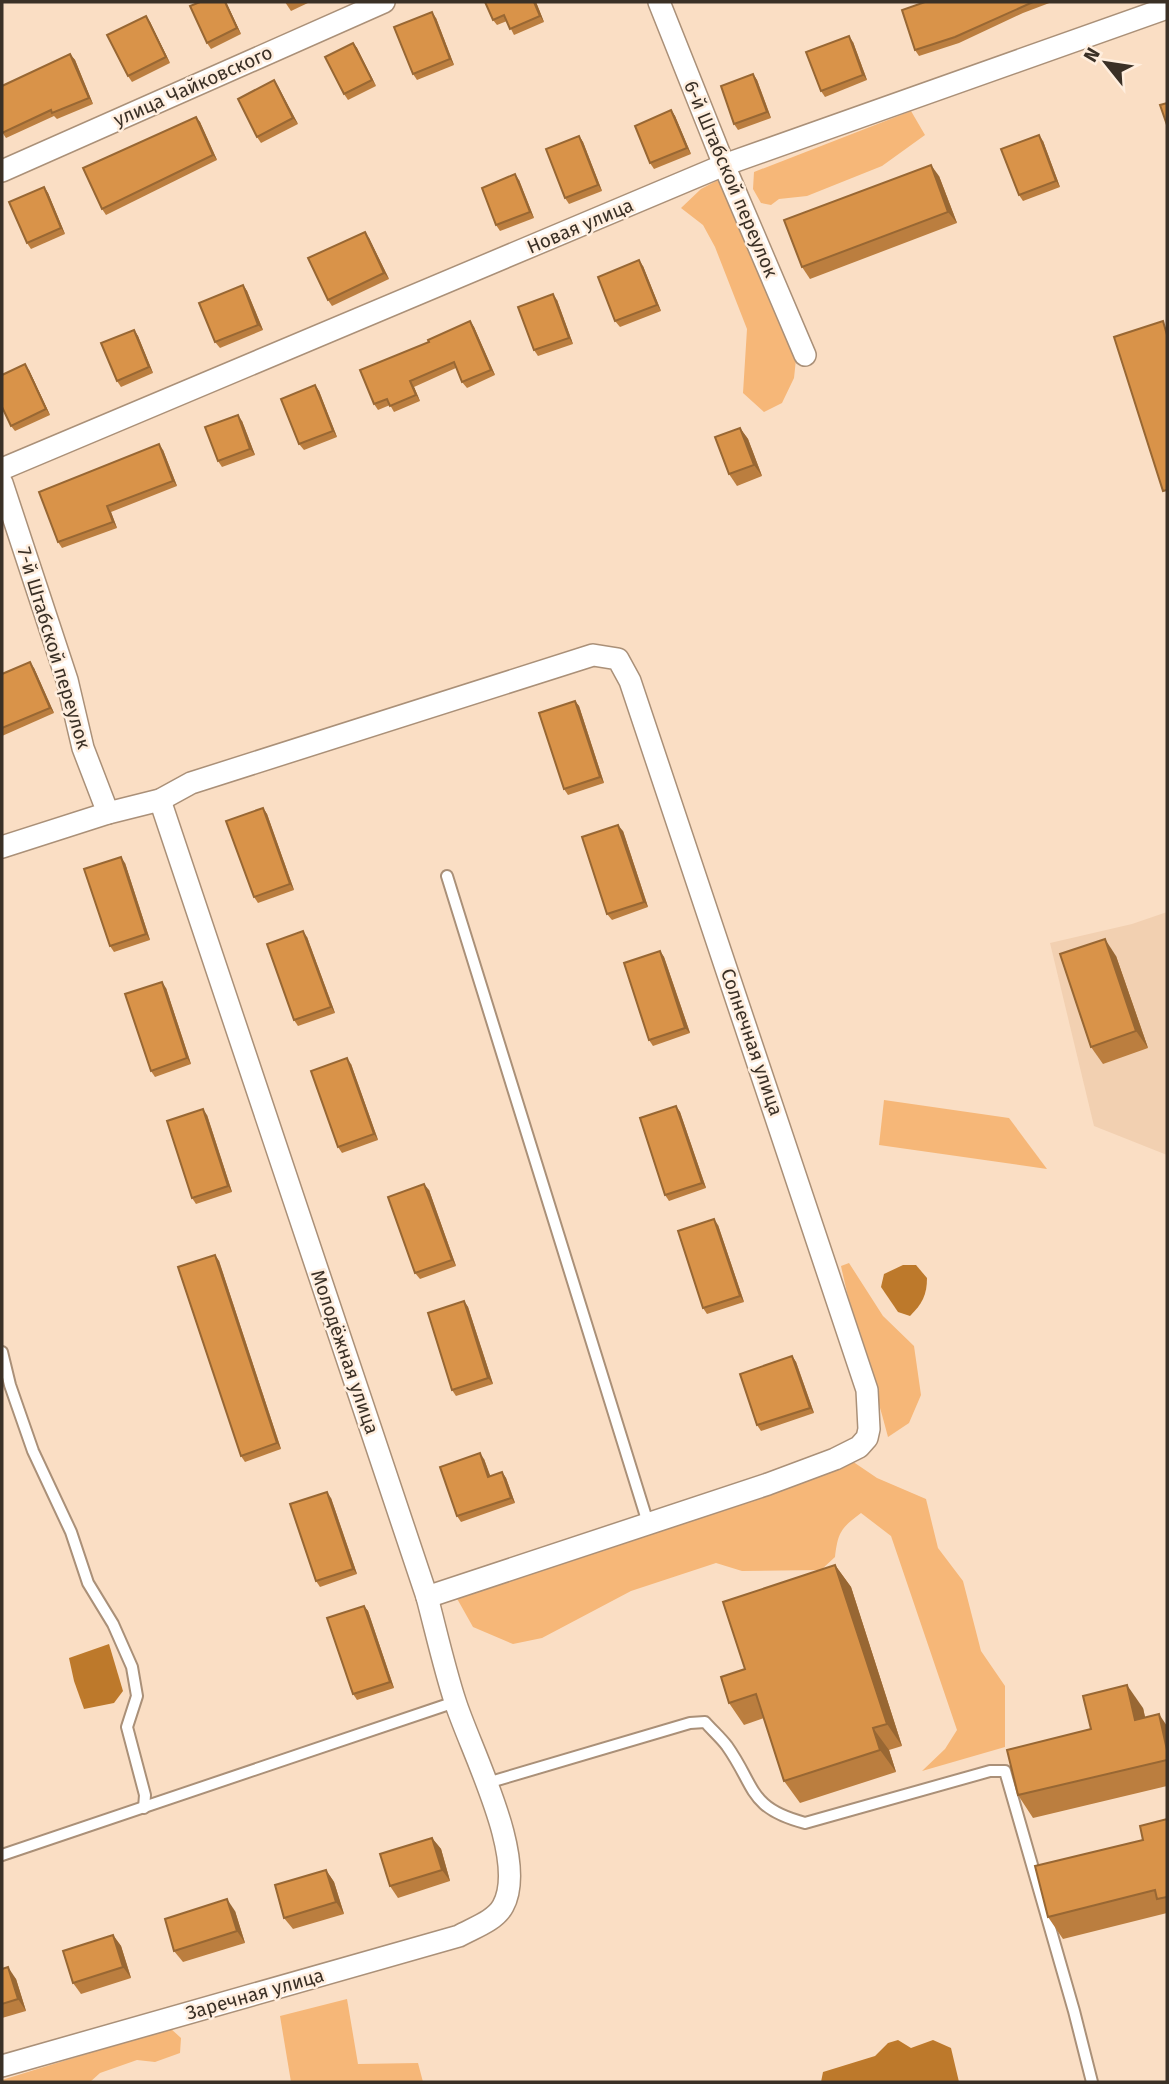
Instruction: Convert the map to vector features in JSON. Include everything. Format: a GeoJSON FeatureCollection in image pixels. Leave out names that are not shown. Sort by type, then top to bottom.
{"type":"FeatureCollection","features":[{"type":"Feature","properties":{"kind":"street","name":"улица Чайковского"},"geometry":{"type":"LineString","coordinates":[[2,171],[384,2]]}},
{"type":"Feature","properties":{"kind":"street","name":"6-й Штабской переулок"},"geometry":{"type":"LineString","coordinates":[[659,2],[724,165],[805,355]]}},
{"type":"Feature","properties":{"kind":"street","name":"Новая улица"},"geometry":{"type":"LineString","coordinates":[[2,469],[724,165],[1167,8]]}},
{"type":"Feature","properties":{"kind":"street","name":"7-й Штабской переулок"},"geometry":{"type":"LineString","coordinates":[[2,483],[67,680],[83,748],[108,813]]}},
{"type":"Feature","properties":{"kind":"street","name":"Солнечная улица"},"geometry":{"type":"LineString","coordinates":[[160,800],[191,783],[593,655],[618,659],[630,681],[867,1390],[869,1429],[867,1438],[859,1447],[835,1459],[648,1523]]}},
{"type":"Feature","properties":{"kind":"street"},"geometry":{"type":"LineString","coordinates":[[2,847],[108,813],[160,800]]}},
{"type":"Feature","properties":{"kind":"street","name":"Молодёжная улица"},"geometry":{"type":"LineString","coordinates":[[160,800],[427,1597],[455,1702],[487,1783],[510,1863],[509,1890],[503,1908]]}},
{"type":"Feature","properties":{"kind":"street"},"geometry":{"type":"LineString","coordinates":[[427,1597],[648,1523]]}},
{"type":"Feature","properties":{"kind":"street","name":"Заречная улица"},"geometry":{"type":"LineString","coordinates":[[2,2066],[459,1936],[493,1917],[503,1908]]}},
{"type":"Feature","properties":{"kind":"lane"},"geometry":{"type":"LineString","coordinates":[[447,876],[648,1523]]}},
{"type":"Feature","properties":{"kind":"lane"},"geometry":{"type":"LineString","coordinates":[[2,1352],[10,1385],[33,1451],[71,1532],[89,1583],[113,1624],[132,1667],[137,1696],[127,1727],[145,1795],[144,1808]]}},
{"type":"Feature","properties":{"kind":"lane"},"geometry":{"type":"LineString","coordinates":[[2,1855],[455,1702]]}},
{"type":"Feature","properties":{"kind":"lane"},"geometry":{"type":"LineString","coordinates":[[487,1783],[690,1723],[705,1722],[727,1746],[755,1796],[784,1818],[805,1823],[990,1771],[1005,1771],[1092,2082]]}},
{"type":"Feature","properties":{"kind":"shaded area"},"geometry":{"type":"Polygon","coordinates":[[[911,111],[925,135],[882,166],[807,196],[779,199],[771,205],[761,203],[753,189],[754,172],[911,111]]]}},
{"type":"Feature","properties":{"kind":"shaded area"},"geometry":{"type":"Polygon","coordinates":[[[722,178],[797,350],[794,378],[782,403],[764,412],[743,393],[747,329],[715,247],[703,225],[681,208],[701,189],[722,178]]]}},
{"type":"Feature","properties":{"kind":"shaded area"},"geometry":{"type":"Polygon","coordinates":[[[1167,912],[1167,1155],[1094,1126],[1050,943],[1132,924],[1167,912]]]}},
{"type":"Feature","properties":{"kind":"shaded area"},"geometry":{"type":"Polygon","coordinates":[[[884,1100],[1009,1118],[1047,1169],[879,1145],[884,1100]]]}},
{"type":"Feature","properties":{"kind":"shaded area"},"geometry":{"type":"Polygon","coordinates":[[[849,1263],[883,1316],[914,1346],[921,1395],[909,1423],[888,1437],[841,1266],[849,1263]]]}},
{"type":"Feature","properties":{"kind":"shaded area"},"geometry":{"type":"Polygon","coordinates":[[[903,1265],[916,1265],[927,1278],[923,1299],[910,1316],[898,1312],[881,1287],[884,1274],[903,1265]]]}},
{"type":"Feature","properties":{"kind":"shaded area"},"geometry":{"type":"Polygon","coordinates":[[[849,1459],[877,1478],[926,1499],[938,1548],[963,1581],[981,1651],[1005,1686],[1005,1747],[922,1771],[945,1749],[957,1730],[891,1536],[861,1513],[842,1531],[835,1557],[821,1570],[742,1571],[716,1563],[631,1591],[542,1638],[513,1644],[473,1627],[455,1595],[849,1459]]]}},
{"type":"Feature","properties":{"kind":"shaded area"},"geometry":{"type":"Polygon","coordinates":[[[109,1644],[123,1691],[114,1703],[84,1709],[69,1658],[109,1644]]]}},
{"type":"Feature","properties":{"kind":"shaded area"},"geometry":{"type":"Polygon","coordinates":[[[347,1999],[358,2064],[418,2063],[423,2082],[291,2082],[280,2016],[347,1999]]]}},
{"type":"Feature","properties":{"kind":"shaded area"},"geometry":{"type":"Polygon","coordinates":[[[170,2028],[181,2038],[180,2053],[155,2062],[137,2060],[100,2073],[90,2082],[2,2082],[2,2080],[170,2028]]]}},
{"type":"Feature","properties":{"kind":"shaded area"},"geometry":{"type":"Polygon","coordinates":[[[898,2040],[911,2048],[933,2040],[951,2048],[959,2082],[821,2082],[823,2072],[875,2056],[888,2043],[898,2040]]]}},
{"type":"Feature","properties":{"kind":"building"},"geometry":{"type":"Polygon","coordinates":[[[200,2],[225,2],[237,28],[207,43],[190,6],[200,2]]]}},
{"type":"Feature","properties":{"kind":"building"},"geometry":{"type":"Polygon","coordinates":[[[485,2],[534,2],[540,16],[510,29],[504,15],[493,20],[485,2]]]}},
{"type":"Feature","properties":{"kind":"building"},"geometry":{"type":"Polygon","coordinates":[[[925,2],[1033,2],[955,37],[915,50],[902,10],[925,2]]]}},
{"type":"Feature","properties":{"kind":"building"},"geometry":{"type":"Polygon","coordinates":[[[432,12],[450,59],[413,74],[394,27],[432,12]]]}},
{"type":"Feature","properties":{"kind":"building"},"geometry":{"type":"Polygon","coordinates":[[[146,16],[166,57],[128,76],[107,35],[146,16]]]}},
{"type":"Feature","properties":{"kind":"building"},"geometry":{"type":"Polygon","coordinates":[[[849,36],[863,75],[821,91],[806,52],[849,36]]]}},
{"type":"Feature","properties":{"kind":"building"},"geometry":{"type":"Polygon","coordinates":[[[353,43],[372,80],[344,94],[325,57],[353,43]]]}},
{"type":"Feature","properties":{"kind":"building"},"geometry":{"type":"Polygon","coordinates":[[[70,54],[89,98],[52,113],[51,110],[2,133],[2,86],[70,54]]]}},
{"type":"Feature","properties":{"kind":"building"},"geometry":{"type":"Polygon","coordinates":[[[753,74],[767,112],[734,124],[721,86],[753,74]]]}},
{"type":"Feature","properties":{"kind":"building"},"geometry":{"type":"Polygon","coordinates":[[[274,80],[293,118],[257,137],[238,99],[274,80]]]}},
{"type":"Feature","properties":{"kind":"building"},"geometry":{"type":"Polygon","coordinates":[[[1167,103],[1167,125],[1160,105],[1167,103]]]}},
{"type":"Feature","properties":{"kind":"building"},"geometry":{"type":"Polygon","coordinates":[[[671,110],[687,148],[650,163],[635,126],[671,110]]]}},
{"type":"Feature","properties":{"kind":"building"},"geometry":{"type":"Polygon","coordinates":[[[196,117],[213,155],[102,209],[83,168],[196,117]]]}},
{"type":"Feature","properties":{"kind":"building"},"geometry":{"type":"Polygon","coordinates":[[[1039,135],[1056,181],[1019,195],[1001,149],[1039,135]]]}},
{"type":"Feature","properties":{"kind":"building"},"geometry":{"type":"Polygon","coordinates":[[[579,136],[598,185],[565,198],[546,149],[579,136]]]}},
{"type":"Feature","properties":{"kind":"building"},"geometry":{"type":"Polygon","coordinates":[[[931,165],[948,212],[802,267],[784,220],[931,165]]]}},
{"type":"Feature","properties":{"kind":"building"},"geometry":{"type":"Polygon","coordinates":[[[515,174],[530,212],[496,225],[482,188],[515,174]]]}},
{"type":"Feature","properties":{"kind":"building"},"geometry":{"type":"Polygon","coordinates":[[[44,187],[61,228],[27,243],[9,202],[44,187]]]}},
{"type":"Feature","properties":{"kind":"building"},"geometry":{"type":"Polygon","coordinates":[[[365,232],[384,273],[328,300],[308,258],[365,232]]]}},
{"type":"Feature","properties":{"kind":"building"},"geometry":{"type":"Polygon","coordinates":[[[639,260],[657,305],[615,321],[598,277],[639,260]]]}},
{"type":"Feature","properties":{"kind":"building"},"geometry":{"type":"Polygon","coordinates":[[[243,285],[258,325],[215,342],[199,303],[243,285]]]}},
{"type":"Feature","properties":{"kind":"building"},"geometry":{"type":"Polygon","coordinates":[[[553,294],[569,338],[534,350],[518,307],[553,294]]]}},
{"type":"Feature","properties":{"kind":"building"},"geometry":{"type":"Polygon","coordinates":[[[470,321],[491,370],[462,382],[454,362],[410,381],[416,395],[390,406],[387,399],[374,404],[360,370],[429,342],[428,340],[470,321]]]}},
{"type":"Feature","properties":{"kind":"building"},"geometry":{"type":"Polygon","coordinates":[[[1163,321],[1167,335],[1167,490],[1163,491],[1114,337],[1163,321]]]}},
{"type":"Feature","properties":{"kind":"building"},"geometry":{"type":"Polygon","coordinates":[[[134,330],[149,367],[117,381],[101,343],[134,330]]]}},
{"type":"Feature","properties":{"kind":"building"},"geometry":{"type":"Polygon","coordinates":[[[25,364],[46,409],[11,426],[2,407],[2,375],[25,364]]]}},
{"type":"Feature","properties":{"kind":"building"},"geometry":{"type":"Polygon","coordinates":[[[315,385],[333,431],[299,444],[281,399],[315,385]]]}},
{"type":"Feature","properties":{"kind":"building"},"geometry":{"type":"Polygon","coordinates":[[[238,415],[250,449],[218,461],[205,427],[238,415]]]}},
{"type":"Feature","properties":{"kind":"building"},"geometry":{"type":"Polygon","coordinates":[[[740,428],[754,465],[729,474],[715,437],[740,428]]]}},
{"type":"Feature","properties":{"kind":"building"},"geometry":{"type":"Polygon","coordinates":[[[159,444],[173,481],[107,506],[113,522],[58,542],[39,492],[159,444]]]}},
{"type":"Feature","properties":{"kind":"building"},"geometry":{"type":"Polygon","coordinates":[[[30,662],[50,708],[2,728],[2,674],[30,662]]]}},
{"type":"Feature","properties":{"kind":"building"},"geometry":{"type":"Polygon","coordinates":[[[575,701],[600,777],[564,789],[539,713],[575,701]]]}},
{"type":"Feature","properties":{"kind":"building"},"geometry":{"type":"Polygon","coordinates":[[[263,808],[290,884],[254,897],[226,821],[263,808]]]}},
{"type":"Feature","properties":{"kind":"building"},"geometry":{"type":"Polygon","coordinates":[[[618,825],[644,902],[607,914],[582,837],[618,825]]]}},
{"type":"Feature","properties":{"kind":"building"},"geometry":{"type":"Polygon","coordinates":[[[121,857],[146,934],[110,946],[84,869],[121,857]]]}},
{"type":"Feature","properties":{"kind":"building"},"geometry":{"type":"Polygon","coordinates":[[[303,931],[331,1007],[294,1020],[267,944],[303,931]]]}},
{"type":"Feature","properties":{"kind":"building"},"geometry":{"type":"Polygon","coordinates":[[[1105,939],[1136,1031],[1091,1047],[1060,954],[1105,939]]]}},
{"type":"Feature","properties":{"kind":"building"},"geometry":{"type":"Polygon","coordinates":[[[660,951],[685,1028],[649,1040],[624,963],[660,951]]]}},
{"type":"Feature","properties":{"kind":"building"},"geometry":{"type":"Polygon","coordinates":[[[162,982],[187,1058],[151,1071],[125,994],[162,982]]]}},
{"type":"Feature","properties":{"kind":"building"},"geometry":{"type":"Polygon","coordinates":[[[347,1058],[374,1134],[338,1147],[311,1071],[347,1058]]]}},
{"type":"Feature","properties":{"kind":"building"},"geometry":{"type":"Polygon","coordinates":[[[676,1106],[702,1183],[665,1195],[640,1118],[676,1106]]]}},
{"type":"Feature","properties":{"kind":"building"},"geometry":{"type":"Polygon","coordinates":[[[203,1109],[228,1186],[192,1198],[167,1121],[203,1109]]]}},
{"type":"Feature","properties":{"kind":"building"},"geometry":{"type":"Polygon","coordinates":[[[424,1184],[452,1260],[415,1273],[388,1197],[424,1184]]]}},
{"type":"Feature","properties":{"kind":"building"},"geometry":{"type":"Polygon","coordinates":[[[714,1219],[740,1296],[703,1308],[678,1231],[714,1219]]]}},
{"type":"Feature","properties":{"kind":"building"},"geometry":{"type":"Polygon","coordinates":[[[215,1255],[277,1443],[241,1456],[178,1267],[215,1255]]]}},
{"type":"Feature","properties":{"kind":"building"},"geometry":{"type":"Polygon","coordinates":[[[464,1301],[488,1378],[452,1390],[428,1313],[464,1301]]]}},
{"type":"Feature","properties":{"kind":"building"},"geometry":{"type":"Polygon","coordinates":[[[792,1356],[810,1408],[757,1425],[740,1374],[792,1356]]]}},
{"type":"Feature","properties":{"kind":"building"},"geometry":{"type":"Polygon","coordinates":[[[480,1453],[488,1477],[502,1472],[511,1498],[457,1516],[440,1467],[480,1453]]]}},
{"type":"Feature","properties":{"kind":"building"},"geometry":{"type":"Polygon","coordinates":[[[327,1492],[353,1569],[316,1581],[290,1504],[327,1492]]]}},
{"type":"Feature","properties":{"kind":"building"},"geometry":{"type":"Polygon","coordinates":[[[835,1565],[887,1724],[873,1728],[880,1750],[784,1781],[756,1694],[729,1703],[721,1677],[745,1669],[723,1602],[835,1565]]]}},
{"type":"Feature","properties":{"kind":"building"},"geometry":{"type":"Polygon","coordinates":[[[364,1606],[390,1682],[353,1694],[327,1618],[364,1606]]]}},
{"type":"Feature","properties":{"kind":"building"},"geometry":{"type":"Polygon","coordinates":[[[1127,1685],[1135,1720],[1159,1714],[1167,1760],[1018,1795],[1007,1750],[1091,1729],[1083,1696],[1127,1685]]]}},
{"type":"Feature","properties":{"kind":"building"},"geometry":{"type":"Polygon","coordinates":[[[1167,1819],[1167,1897],[1157,1899],[1155,1890],[1048,1917],[1035,1866],[1143,1840],[1140,1826],[1167,1819]]]}},
{"type":"Feature","properties":{"kind":"building"},"geometry":{"type":"Polygon","coordinates":[[[432,1838],[442,1870],[390,1886],[380,1854],[432,1838]]]}},
{"type":"Feature","properties":{"kind":"building"},"geometry":{"type":"Polygon","coordinates":[[[326,1870],[336,1902],[284,1918],[275,1885],[326,1870]]]}},
{"type":"Feature","properties":{"kind":"building"},"geometry":{"type":"Polygon","coordinates":[[[227,1899],[237,1931],[174,1951],[165,1919],[227,1899]]]}},
{"type":"Feature","properties":{"kind":"building"},"geometry":{"type":"Polygon","coordinates":[[[113,1935],[123,1967],[73,1983],[63,1951],[113,1935]]]}},
{"type":"Feature","properties":{"kind":"building"},"geometry":{"type":"Polygon","coordinates":[[[8,1967],[18,1999],[2,2004],[2,1969],[8,1967]]]}}]}
